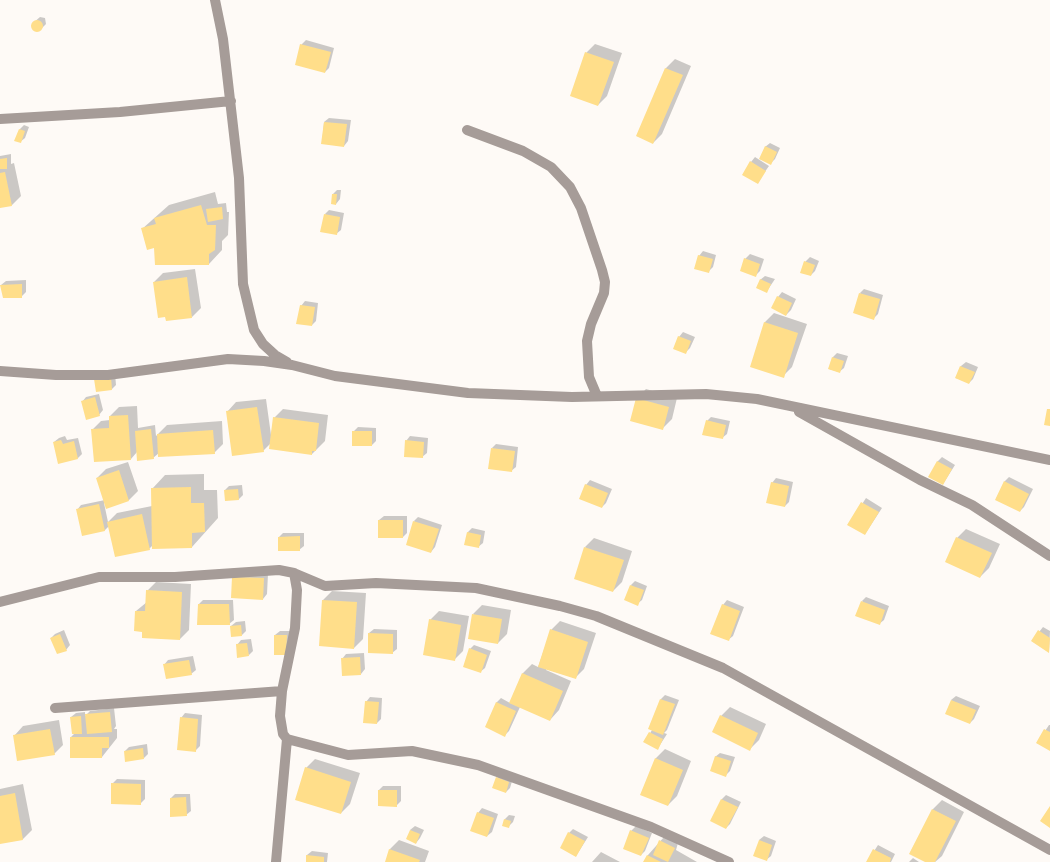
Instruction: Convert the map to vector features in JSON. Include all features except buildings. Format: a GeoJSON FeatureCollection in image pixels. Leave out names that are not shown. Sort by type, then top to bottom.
{"type":"FeatureCollection","features":[{"type":"Feature","properties":{"kind":"street"},"geometry":{"type":"LineString","coordinates":[[215,0],[223,39],[231,101],[239,178],[243,284],[249,313],[254,330],[263,344],[275,355],[292,365]]}},
{"type":"Feature","properties":{"kind":"street"},"geometry":{"type":"LineString","coordinates":[[0,119],[120,112],[231,101]]}},
{"type":"Feature","properties":{"kind":"street"},"geometry":{"type":"LineString","coordinates":[[467,130],[523,151],[551,167],[570,187],[581,208],[605,282],[604,293],[591,324],[587,341],[589,377],[598,396]]}},
{"type":"Feature","properties":{"kind":"street"},"geometry":{"type":"LineString","coordinates":[[0,371],[108,375],[228,359],[264,361],[292,365],[335,376],[468,393],[514,396],[706,394],[757,400],[790,408],[1050,460]]}},
{"type":"Feature","properties":{"kind":"street"},"geometry":{"type":"LineString","coordinates":[[790,408],[920,480],[972,505],[1050,556]]}},
{"type":"Feature","properties":{"kind":"street"},"geometry":{"type":"LineString","coordinates":[[0,602],[99,577],[175,577],[279,570],[294,573],[325,586],[376,584],[476,588],[560,606],[596,616],[723,668],[1050,850]]}},
{"type":"Feature","properties":{"kind":"street"},"geometry":{"type":"LineString","coordinates":[[294,573],[297,590],[295,628],[282,691],[280,716],[283,734],[287,739],[348,755],[412,751],[478,765],[651,827],[729,862]]}},
{"type":"Feature","properties":{"kind":"street"},"geometry":{"type":"LineString","coordinates":[[55,708],[282,691]]}},
{"type":"Feature","properties":{"kind":"street"},"geometry":{"type":"LineString","coordinates":[[276,862],[287,739]]}}]}
